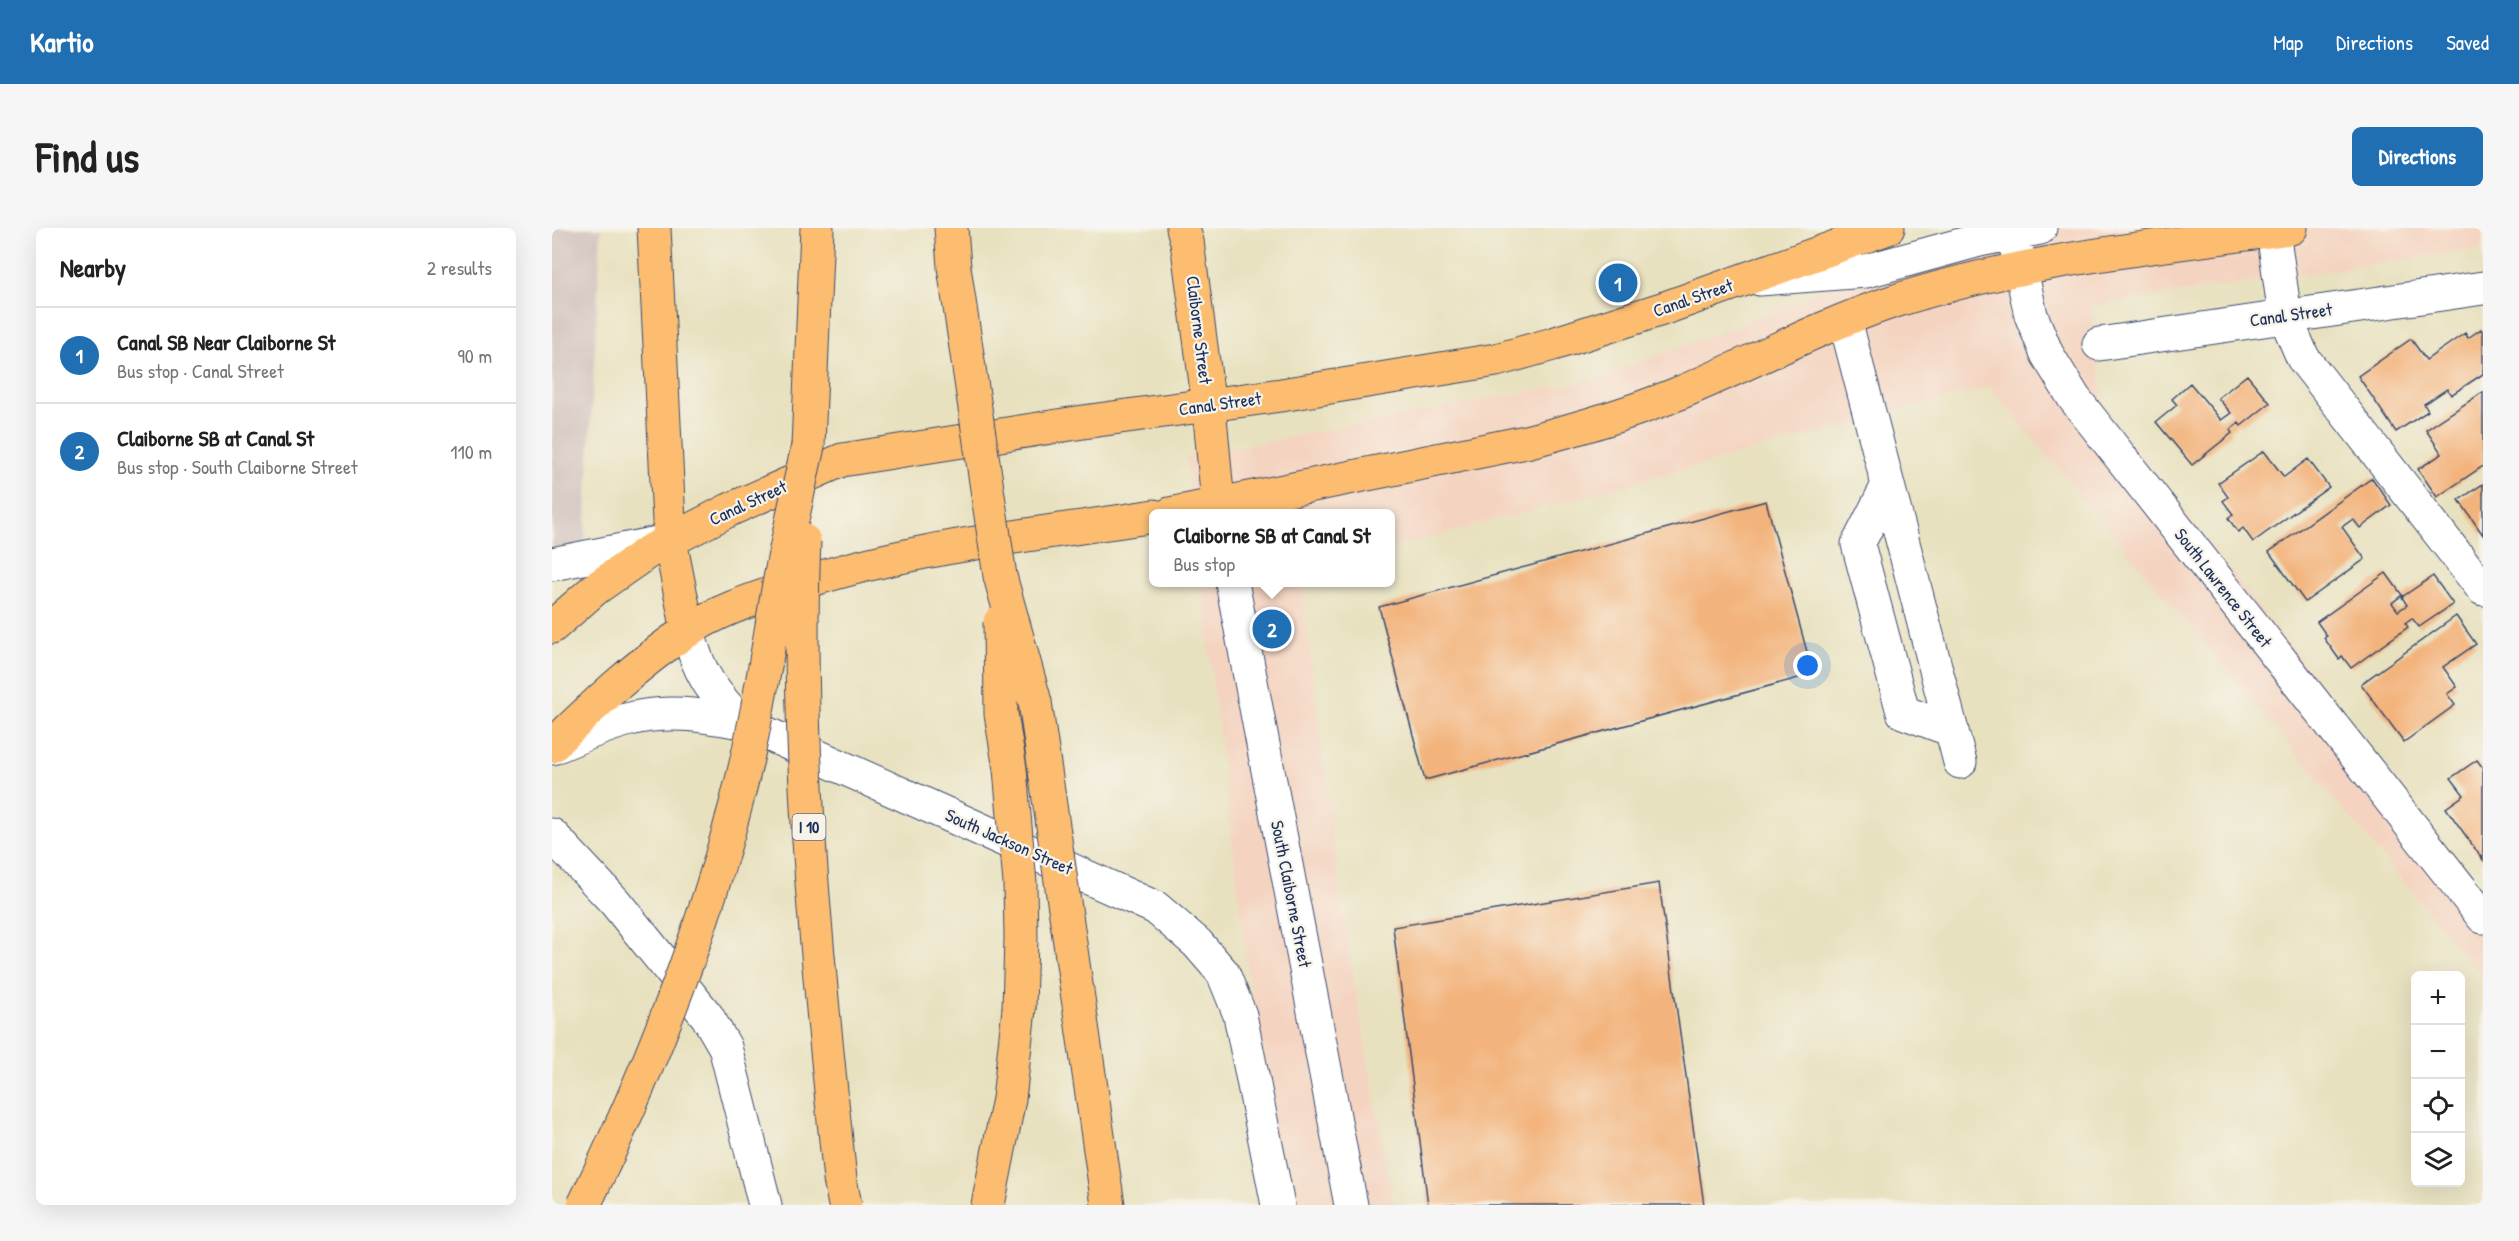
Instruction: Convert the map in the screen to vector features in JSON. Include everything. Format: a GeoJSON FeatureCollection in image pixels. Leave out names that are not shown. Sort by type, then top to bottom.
{"type":"FeatureCollection","features":[{"type":"Feature","properties":{"kind":"main road","name":"South Jackson Street"},"geometry":{"type":"LineString","coordinates":[[654,228],[665,487],[670,541],[688,631]]}},
{"type":"Feature","properties":{"kind":"main road","name":"I 10"},"geometry":{"type":"LineString","coordinates":[[817,228],[803,565],[804,736],[814,933],[840,1179],[845,1205]]}},
{"type":"Feature","properties":{"kind":"main road"},"geometry":{"type":"LineString","coordinates":[[951,228],[954,267],[1000,576],[1035,702],[1108,1205]]}},
{"type":"Feature","properties":{"kind":"main road","name":"Canal Street"},"geometry":{"type":"LineString","coordinates":[[670,541],[729,510],[842,460],[1209,406],[1496,360],[1616,325],[1888,228]]}},
{"type":"Feature","properties":{"kind":"main road"},"geometry":{"type":"LineString","coordinates":[[1219,509],[1526,442],[1571,430],[1675,394],[1845,320],[1939,287],[2020,269],[2282,229]]}},
{"type":"Feature","properties":{"kind":"main road","name":"Claiborne Street"},"geometry":{"type":"LineString","coordinates":[[1185,233],[1209,406],[1219,509]]}},
{"type":"Feature","properties":{"kind":"main road"},"geometry":{"type":"LineString","coordinates":[[584,1205],[660,1038],[714,881],[752,737],[808,446]]}},
{"type":"Feature","properties":{"kind":"main road"},"geometry":{"type":"LineString","coordinates":[[552,747],[601,699],[688,631],[726,611],[771,593],[857,566],[962,544],[1149,517]]}},
{"type":"Feature","properties":{"kind":"main road"},"geometry":{"type":"LineString","coordinates":[[552,627],[628,565],[670,541]]}},
{"type":"Feature","properties":{"kind":"main road"},"geometry":{"type":"LineString","coordinates":[[988,1205],[1009,1099],[1019,1009],[1021,938],[1020,883],[1010,769],[1001,714],[1000,576]]}},
{"type":"Feature","properties":{"kind":"street"},"geometry":{"type":"LineString","coordinates":[[2282,229],[2285,316],[2303,358],[2483,589]]}},
{"type":"Feature","properties":{"kind":"street"},"geometry":{"type":"LineString","coordinates":[[1747,280],[1866,271],[2026,230]]}},
{"type":"Feature","properties":{"kind":"street","name":"South Lawrence Street"},"geometry":{"type":"LineString","coordinates":[[2026,230],[2020,269],[2031,315],[2047,354],[2074,398],[2483,917]]}},
{"type":"Feature","properties":{"kind":"street","name":"Canal Street"},"geometry":{"type":"LineString","coordinates":[[2099,344],[2483,288]]}},
{"type":"Feature","properties":{"kind":"street"},"geometry":{"type":"LineString","coordinates":[[1845,320],[1960,762]]}},
{"type":"Feature","properties":{"kind":"street"},"geometry":{"type":"LineString","coordinates":[[1888,485],[1858,544],[1903,712],[1952,730]]}},
{"type":"Feature","properties":{"kind":"street","name":"Canal Street"},"geometry":{"type":"LineString","coordinates":[[552,564],[670,541]]}},
{"type":"Feature","properties":{"kind":"street","name":"South Claiborne Street"},"geometry":{"type":"LineString","coordinates":[[1233,587],[1351,1205]]}},
{"type":"Feature","properties":{"kind":"street","name":"South Jackson Street"},"geometry":{"type":"LineString","coordinates":[[688,631],[702,674],[711,689],[741,722],[1156,908],[1197,943],[1223,973],[1240,1015],[1278,1205]]}},
{"type":"Feature","properties":{"kind":"street"},"geometry":{"type":"LineString","coordinates":[[552,747],[626,720],[649,716],[693,714],[741,722]]}},
{"type":"Feature","properties":{"kind":"street"},"geometry":{"type":"LineString","coordinates":[[552,835],[615,902],[707,1016],[725,1047],[765,1205]]}},
{"type":"Feature","properties":{"kind":"shaded area"},"geometry":{"type":"Polygon","coordinates":[[[552,228],[601,228],[584,557],[552,565],[552,228]]]}},
{"type":"Feature","properties":{"kind":"shaded area"},"geometry":{"type":"Polygon","coordinates":[[[1964,228],[2483,228],[2483,248],[2090,306],[2104,410],[2483,893],[2483,977],[1990,387],[1395,547],[1395,509],[1192,509],[1186,457],[1590,380],[1736,327],[1964,228]]]}},
{"type":"Feature","properties":{"kind":"shaded area"},"geometry":{"type":"Polygon","coordinates":[[[1201,587],[1302,587],[1341,903],[1393,1205],[1276,1205],[1201,587]]]}},
{"type":"Feature","properties":{"kind":"building"},"geometry":{"type":"Polygon","coordinates":[[[2481,329],[2483,333],[2483,374],[2451,395],[2447,389],[2424,404],[2428,411],[2396,432],[2358,376],[2411,339],[2426,360],[2465,333],[2468,338],[2481,329]]]}},
{"type":"Feature","properties":{"kind":"building"},"geometry":{"type":"Polygon","coordinates":[[[2247,375],[2270,403],[2241,426],[2239,423],[2230,430],[2232,433],[2192,465],[2156,422],[2177,405],[2172,399],[2190,383],[2221,420],[2231,413],[2218,398],[2247,375]]]}},
{"type":"Feature","properties":{"kind":"building"},"geometry":{"type":"Polygon","coordinates":[[[2483,392],[2483,466],[2437,497],[2418,469],[2442,454],[2426,430],[2483,392]]]}},
{"type":"Feature","properties":{"kind":"building"},"geometry":{"type":"Polygon","coordinates":[[[2264,451],[2284,477],[2308,459],[2329,487],[2253,542],[2243,528],[2238,532],[2228,518],[2233,514],[2223,501],[2228,497],[2218,483],[2264,451]]]}},
{"type":"Feature","properties":{"kind":"building"},"geometry":{"type":"Polygon","coordinates":[[[2372,478],[2391,505],[2360,528],[2353,519],[2342,527],[2365,559],[2305,602],[2269,552],[2372,478]]]}},
{"type":"Feature","properties":{"kind":"building"},"geometry":{"type":"Polygon","coordinates":[[[2483,484],[2483,535],[2459,500],[2483,484]]]}},
{"type":"Feature","properties":{"kind":"building"},"geometry":{"type":"Polygon","coordinates":[[[1766,501],[1813,674],[1425,780],[1379,607],[1766,501]]]}},
{"type":"Feature","properties":{"kind":"building"},"geometry":{"type":"Polygon","coordinates":[[[2386,573],[2402,595],[2392,603],[2398,611],[2407,605],[2402,597],[2433,576],[2453,604],[2419,627],[2412,618],[2405,623],[2408,627],[2351,668],[2342,656],[2339,659],[2324,638],[2327,636],[2317,622],[2386,573]]]}},
{"type":"Feature","properties":{"kind":"building"},"geometry":{"type":"Polygon","coordinates":[[[2456,616],[2476,644],[2443,667],[2457,687],[2447,694],[2455,705],[2404,742],[2361,684],[2456,616]]]}},
{"type":"Feature","properties":{"kind":"building"},"geometry":{"type":"Polygon","coordinates":[[[2477,760],[2483,768],[2483,860],[2446,808],[2464,795],[2451,778],[2477,760]]]}},
{"type":"Feature","properties":{"kind":"building"},"geometry":{"type":"Polygon","coordinates":[[[1659,883],[1704,1205],[1428,1205],[1393,927],[1659,883]]]}},
{"type":"Feature","properties":{"kind":"place","name":"Canal SB Near Claiborne St"},"geometry":{"type":"Point","coordinates":[1618,283]}},
{"type":"Feature","properties":{"kind":"place","name":"Claiborne SB at Canal St"},"geometry":{"type":"Point","coordinates":[1272,629]}}]}
